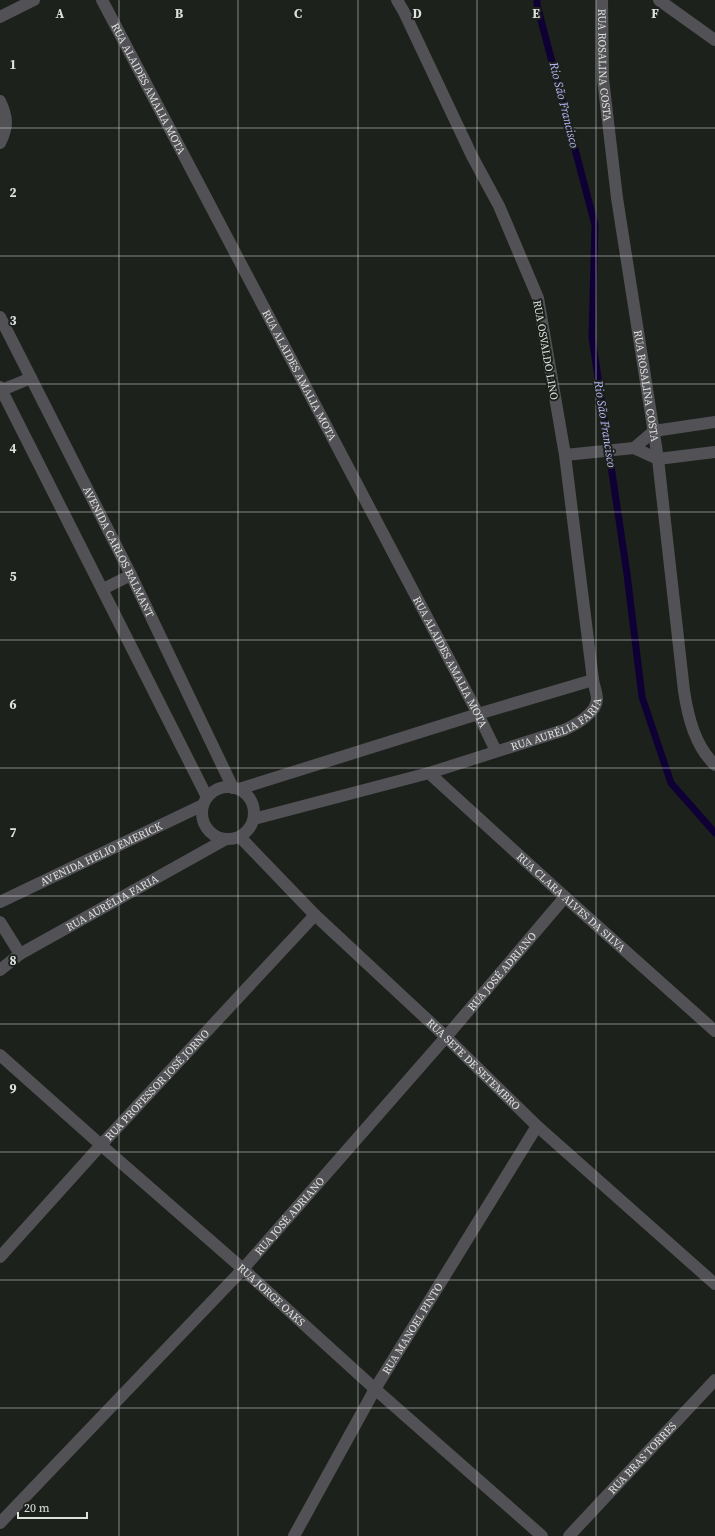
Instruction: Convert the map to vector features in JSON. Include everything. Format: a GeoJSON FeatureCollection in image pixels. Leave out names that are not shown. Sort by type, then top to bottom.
{"type":"FeatureCollection","features":[{"type":"Feature","properties":{"kind":"street"},"geometry":{"type":"LineString","coordinates":[[0,17],[34,0]]}},
{"type":"Feature","properties":{"kind":"street","name":"RUA ALAIDES AMALIA MOTA"},"geometry":{"type":"LineString","coordinates":[[102,0],[478,714],[496,751]]}},
{"type":"Feature","properties":{"kind":"street","name":"RUA OSVALDO LINO"},"geometry":{"type":"LineString","coordinates":[[397,0],[472,156],[499,206],[538,298],[565,455],[593,680]]}},
{"type":"Feature","properties":{"kind":"street","name":"RUA ROSALINA COSTA"},"geometry":{"type":"LineString","coordinates":[[602,0],[603,79],[617,198],[658,459],[688,715],[702,748],[715,765]]}},
{"type":"Feature","properties":{"kind":"street"},"geometry":{"type":"LineString","coordinates":[[659,0],[715,40]]}},
{"type":"Feature","properties":{"kind":"street"},"geometry":{"type":"LineString","coordinates":[[0,101],[7,120],[6,129],[0,143]]}},
{"type":"Feature","properties":{"kind":"street","name":"AVENIDA CARLOS BALMANT"},"geometry":{"type":"LineString","coordinates":[[0,317],[131,575],[236,788]]}},
{"type":"Feature","properties":{"kind":"street"},"geometry":{"type":"LineString","coordinates":[[31,378],[1,388],[103,589],[205,801]]}},
{"type":"Feature","properties":{"kind":"street"},"geometry":{"type":"LineString","coordinates":[[629,449],[654,431],[715,422]]}},
{"type":"Feature","properties":{"kind":"street"},"geometry":{"type":"LineString","coordinates":[[565,455],[629,449],[658,459],[715,452]]}},
{"type":"Feature","properties":{"kind":"street"},"geometry":{"type":"LineString","coordinates":[[103,589],[131,575]]}},
{"type":"Feature","properties":{"kind":"street","name":"RUA AURÉLIA FARIA"},"geometry":{"type":"LineString","coordinates":[[236,788],[593,680],[597,699],[594,708],[578,723],[564,730],[428,773],[254,819]]}},
{"type":"Feature","properties":{"kind":"street","name":"RUA CLARA ALVES DA SILVA"},"geometry":{"type":"LineString","coordinates":[[428,773],[715,1031]]}},
{"type":"Feature","properties":{"kind":"street"},"geometry":{"type":"LineString","coordinates":[[228,787],[236,788],[247,794],[252,801],[254,819],[249,829],[240,836],[226,839],[217,837],[209,831],[204,823],[202,814],[205,801],[217,789],[228,787]]}},
{"type":"Feature","properties":{"kind":"street","name":"AVENIDA HELIO EMERICK"},"geometry":{"type":"LineString","coordinates":[[0,902],[205,801]]}},
{"type":"Feature","properties":{"kind":"street","name":"RUA SETE DE SETEMBRO"},"geometry":{"type":"LineString","coordinates":[[240,836],[315,915],[446,1037],[537,1126],[715,1284]]}},
{"type":"Feature","properties":{"kind":"street","name":"RUA AURÉLIA FARIA"},"geometry":{"type":"LineString","coordinates":[[0,970],[20,954],[226,839]]}},
{"type":"Feature","properties":{"kind":"street","name":"RUA JOSÉ ADRIANO"},"geometry":{"type":"LineString","coordinates":[[0,1523],[243,1269],[446,1037],[565,897]]}},
{"type":"Feature","properties":{"kind":"street","name":"RUA PROFESSOR JOSÉ JORNO"},"geometry":{"type":"LineString","coordinates":[[0,1257],[101,1145],[315,915]]}},
{"type":"Feature","properties":{"kind":"street"},"geometry":{"type":"LineString","coordinates":[[0,922],[20,954]]}},
{"type":"Feature","properties":{"kind":"street","name":"RUA JORGE OAKS"},"geometry":{"type":"LineString","coordinates":[[0,1055],[243,1269],[375,1389],[542,1536]]}},
{"type":"Feature","properties":{"kind":"street","name":"RUA MANOEL PINTO"},"geometry":{"type":"LineString","coordinates":[[294,1536],[375,1389],[537,1126]]}},
{"type":"Feature","properties":{"kind":"street","name":"RUA BRAS TORRES"},"geometry":{"type":"LineString","coordinates":[[569,1536],[715,1380]]}},
{"type":"Feature","properties":{"kind":"waterway","name":"Rio São Francisco"},"geometry":{"type":"LineString","coordinates":[[537,0],[537,5],[595,225],[592,337],[627,574],[642,697],[671,783],[715,833]]}}]}
